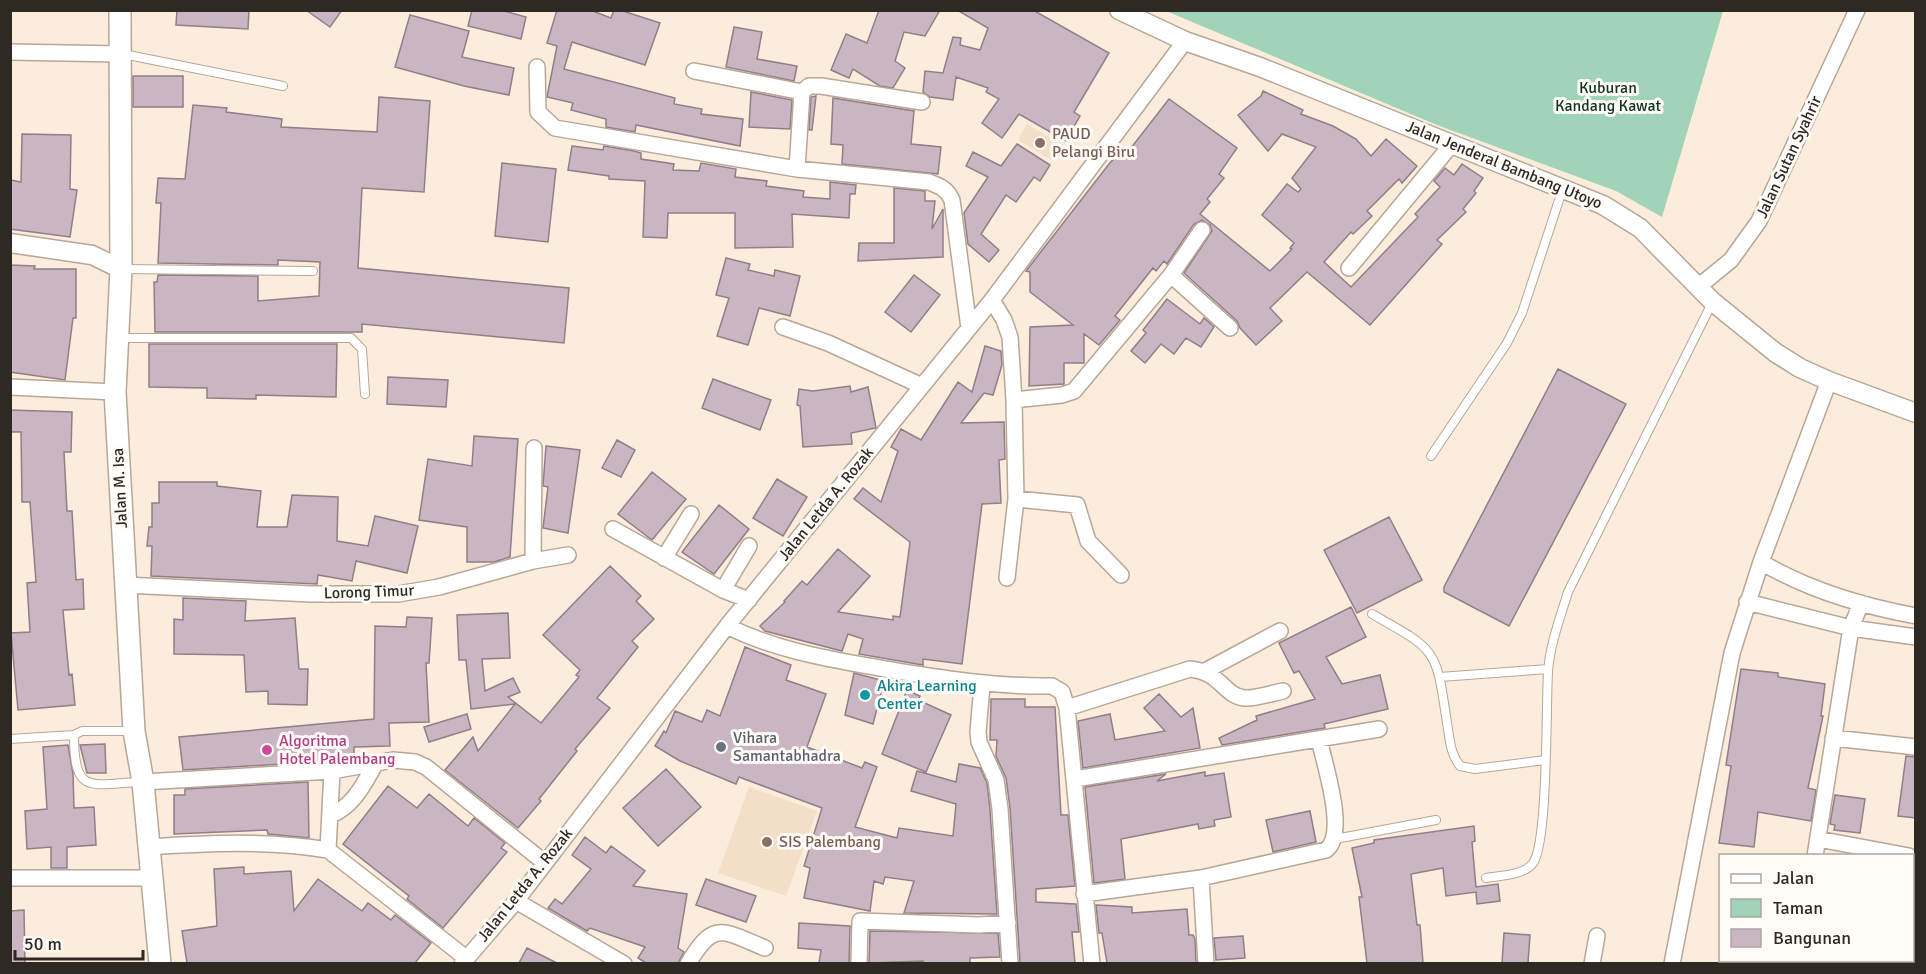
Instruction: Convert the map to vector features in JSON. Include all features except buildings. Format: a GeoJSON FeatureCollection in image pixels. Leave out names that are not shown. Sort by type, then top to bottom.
{"type":"FeatureCollection","features":[{"type":"Feature","properties":{"kind":"main road","name":"Jalan M. Isa"},"geometry":{"type":"LineString","coordinates":[[120,10],[121,269],[115,392],[134,731],[143,782],[160,963]]}},
{"type":"Feature","properties":{"kind":"street","name":"Jalan Jenderal Bambang Utoyo"},"geometry":{"type":"LineString","coordinates":[[1119,10],[1185,41],[1260,67],[1564,187],[1603,205],[1640,228],[1713,302],[1776,353],[1800,368],[1829,381],[1916,413]]}},
{"type":"Feature","properties":{"kind":"street","name":"Jalan Sutan Syahrir"},"geometry":{"type":"LineString","coordinates":[[1698,287],[1731,260],[1759,221],[1857,10]]}},
{"type":"Feature","properties":{"kind":"street","name":"Jalan Letda A. Rozak"},"geometry":{"type":"LineString","coordinates":[[464,961],[516,901],[727,626],[992,300],[1185,41]]}},
{"type":"Feature","properties":{"kind":"street"},"geometry":{"type":"LineString","coordinates":[[10,52],[120,54]]}},
{"type":"Feature","properties":{"kind":"street"},"geometry":{"type":"LineString","coordinates":[[537,67],[538,112],[555,128],[797,169],[929,182],[948,192],[954,214],[969,328]]}},
{"type":"Feature","properties":{"kind":"street"},"geometry":{"type":"LineString","coordinates":[[694,71],[802,92]]}},
{"type":"Feature","properties":{"kind":"street"},"geometry":{"type":"LineString","coordinates":[[797,169],[802,92],[809,86],[922,102]]}},
{"type":"Feature","properties":{"kind":"street"},"geometry":{"type":"LineString","coordinates":[[1349,268],[1452,144]]}},
{"type":"Feature","properties":{"kind":"street"},"geometry":{"type":"LineString","coordinates":[[1014,400],[1062,395],[1074,391],[1171,275],[1202,230]]}},
{"type":"Feature","properties":{"kind":"street"},"geometry":{"type":"LineString","coordinates":[[92,255],[121,240]]}},
{"type":"Feature","properties":{"kind":"street"},"geometry":{"type":"LineString","coordinates":[[10,243],[92,255],[121,269]]}},
{"type":"Feature","properties":{"kind":"street"},"geometry":{"type":"LineString","coordinates":[[1171,275],[1230,328]]}},
{"type":"Feature","properties":{"kind":"street"},"geometry":{"type":"LineString","coordinates":[[992,300],[1004,320],[1010,337],[1014,400],[1016,499],[1007,578]]}},
{"type":"Feature","properties":{"kind":"street"},"geometry":{"type":"LineString","coordinates":[[783,327],[828,343],[922,386]]}},
{"type":"Feature","properties":{"kind":"street"},"geometry":{"type":"LineString","coordinates":[[1672,963],[1732,653],[1761,562],[1829,381]]}},
{"type":"Feature","properties":{"kind":"street"},"geometry":{"type":"LineString","coordinates":[[10,387],[115,392]]}},
{"type":"Feature","properties":{"kind":"street"},"geometry":{"type":"LineString","coordinates":[[533,561],[534,448]]}},
{"type":"Feature","properties":{"kind":"street"},"geometry":{"type":"LineString","coordinates":[[1016,499],[1077,505],[1088,541],[1121,575]]}},
{"type":"Feature","properties":{"kind":"street"},"geometry":{"type":"LineString","coordinates":[[664,558],[691,514]]}},
{"type":"Feature","properties":{"kind":"street"},"geometry":{"type":"LineString","coordinates":[[613,529],[723,590],[749,600]]}},
{"type":"Feature","properties":{"kind":"street"},"geometry":{"type":"LineString","coordinates":[[723,590],[749,546]]}},
{"type":"Feature","properties":{"kind":"street","name":"Lorong Timur"},"geometry":{"type":"LineString","coordinates":[[125,585],[311,594],[398,594],[439,587],[533,561],[568,555]]}},
{"type":"Feature","properties":{"kind":"street"},"geometry":{"type":"LineString","coordinates":[[1761,562],[1788,578],[1861,603],[1916,616]]}},
{"type":"Feature","properties":{"kind":"street"},"geometry":{"type":"LineString","coordinates":[[1747,602],[1851,628],[1916,637]]}},
{"type":"Feature","properties":{"kind":"street"},"geometry":{"type":"LineString","coordinates":[[1815,854],[1851,628],[1861,603]]}},
{"type":"Feature","properties":{"kind":"street"},"geometry":{"type":"LineString","coordinates":[[727,626],[751,638],[790,651],[982,685],[1052,686],[1062,692],[1067,708],[1075,779],[1092,963]]}},
{"type":"Feature","properties":{"kind":"street"},"geometry":{"type":"LineString","coordinates":[[1067,708],[1190,669],[1206,670],[1280,631]]}},
{"type":"Feature","properties":{"kind":"street"},"geometry":{"type":"LineString","coordinates":[[1206,670],[1231,692],[1244,698],[1283,691]]}},
{"type":"Feature","properties":{"kind":"street"},"geometry":{"type":"LineString","coordinates":[[982,685],[979,742],[996,780],[1010,963]]}},
{"type":"Feature","properties":{"kind":"street"},"geometry":{"type":"LineString","coordinates":[[1075,779],[1379,729]]}},
{"type":"Feature","properties":{"kind":"street"},"geometry":{"type":"LineString","coordinates":[[1833,738],[1916,747]]}},
{"type":"Feature","properties":{"kind":"street"},"geometry":{"type":"LineString","coordinates":[[1084,894],[1201,878],[1326,850],[1335,838],[1337,823],[1319,739]]}},
{"type":"Feature","properties":{"kind":"street"},"geometry":{"type":"LineString","coordinates":[[143,782],[332,771],[404,760],[426,767],[544,863]]}},
{"type":"Feature","properties":{"kind":"street"},"geometry":{"type":"LineString","coordinates":[[331,815],[342,811],[351,802],[376,763]]}},
{"type":"Feature","properties":{"kind":"street"},"geometry":{"type":"LineString","coordinates":[[328,850],[332,771]]}},
{"type":"Feature","properties":{"kind":"street"},"geometry":{"type":"LineString","coordinates":[[1818,838],[1902,854]]}},
{"type":"Feature","properties":{"kind":"street"},"geometry":{"type":"LineString","coordinates":[[148,847],[220,841],[301,845],[328,850],[464,961]]}},
{"type":"Feature","properties":{"kind":"street"},"geometry":{"type":"LineString","coordinates":[[10,878],[151,878]]}},
{"type":"Feature","properties":{"kind":"street"},"geometry":{"type":"LineString","coordinates":[[1201,878],[1206,963]]}},
{"type":"Feature","properties":{"kind":"street"},"geometry":{"type":"LineString","coordinates":[[516,901],[624,963]]}},
{"type":"Feature","properties":{"kind":"street"},"geometry":{"type":"LineString","coordinates":[[859,963],[860,921],[979,925],[1008,923]]}},
{"type":"Feature","properties":{"kind":"street"},"geometry":{"type":"LineString","coordinates":[[688,963],[700,942],[709,934],[719,932],[765,948]]}},
{"type":"Feature","properties":{"kind":"street"},"geometry":{"type":"LineString","coordinates":[[1592,963],[1597,936]]}},
{"type":"Feature","properties":{"kind":"lane"},"geometry":{"type":"LineString","coordinates":[[120,54],[284,86]]}},
{"type":"Feature","properties":{"kind":"lane"},"geometry":{"type":"LineString","coordinates":[[1431,456],[1507,343],[1522,313],[1564,187]]}},
{"type":"Feature","properties":{"kind":"lane"},"geometry":{"type":"LineString","coordinates":[[121,269],[313,271]]}},
{"type":"Feature","properties":{"kind":"lane"},"geometry":{"type":"LineString","coordinates":[[1486,878],[1524,870],[1533,864],[1538,851],[1545,760],[1548,669],[1554,634],[1568,592],[1713,302]]}},
{"type":"Feature","properties":{"kind":"lane"},"geometry":{"type":"LineString","coordinates":[[117,338],[351,338],[362,349],[364,394]]}},
{"type":"Feature","properties":{"kind":"lane"},"geometry":{"type":"LineString","coordinates":[[1372,614],[1419,640],[1434,656],[1440,677],[1452,756],[1460,766],[1475,769],[1545,760]]}},
{"type":"Feature","properties":{"kind":"lane"},"geometry":{"type":"LineString","coordinates":[[1440,677],[1548,669]]}},
{"type":"Feature","properties":{"kind":"lane"},"geometry":{"type":"LineString","coordinates":[[10,739],[74,735],[82,731],[134,731]]}},
{"type":"Feature","properties":{"kind":"lane"},"geometry":{"type":"LineString","coordinates":[[74,735],[75,767],[79,776],[88,783],[143,782]]}},
{"type":"Feature","properties":{"kind":"lane"},"geometry":{"type":"LineString","coordinates":[[1335,838],[1436,820]]}},
{"type":"Feature","properties":{"kind":"shaded area","name":"PAUD Pelangi Biru"},"geometry":{"type":"Polygon","coordinates":[[[1027,124],[1063,145],[1053,161],[1018,140],[1027,124]]]}},
{"type":"Feature","properties":{"kind":"shaded area","name":"SIS Palembang"},"geometry":{"type":"Polygon","coordinates":[[[749,787],[817,811],[786,896],[718,873],[749,787]]]}},
{"type":"Feature","properties":{"kind":"green space","name":"Kuburan Kandang Kawat"},"geometry":{"type":"Polygon","coordinates":[[[1166,11],[1723,11],[1662,217],[1616,191],[1437,125],[1166,11]]]}},
{"type":"Feature","properties":{"kind":"place","name":"PAUD Pelangi Biru"},"geometry":{"type":"Point","coordinates":[1040,143]}},
{"type":"Feature","properties":{"kind":"place","name":"Akira Learning Center"},"geometry":{"type":"Point","coordinates":[865,695]}},
{"type":"Feature","properties":{"kind":"place","name":"Vihara Samantabhadra"},"geometry":{"type":"Point","coordinates":[721,747]}},
{"type":"Feature","properties":{"kind":"place","name":"Algoritma Hotel Palembang"},"geometry":{"type":"Point","coordinates":[267,750]}},
{"type":"Feature","properties":{"kind":"place","name":"SIS Palembang"},"geometry":{"type":"Point","coordinates":[767,842]}}]}
